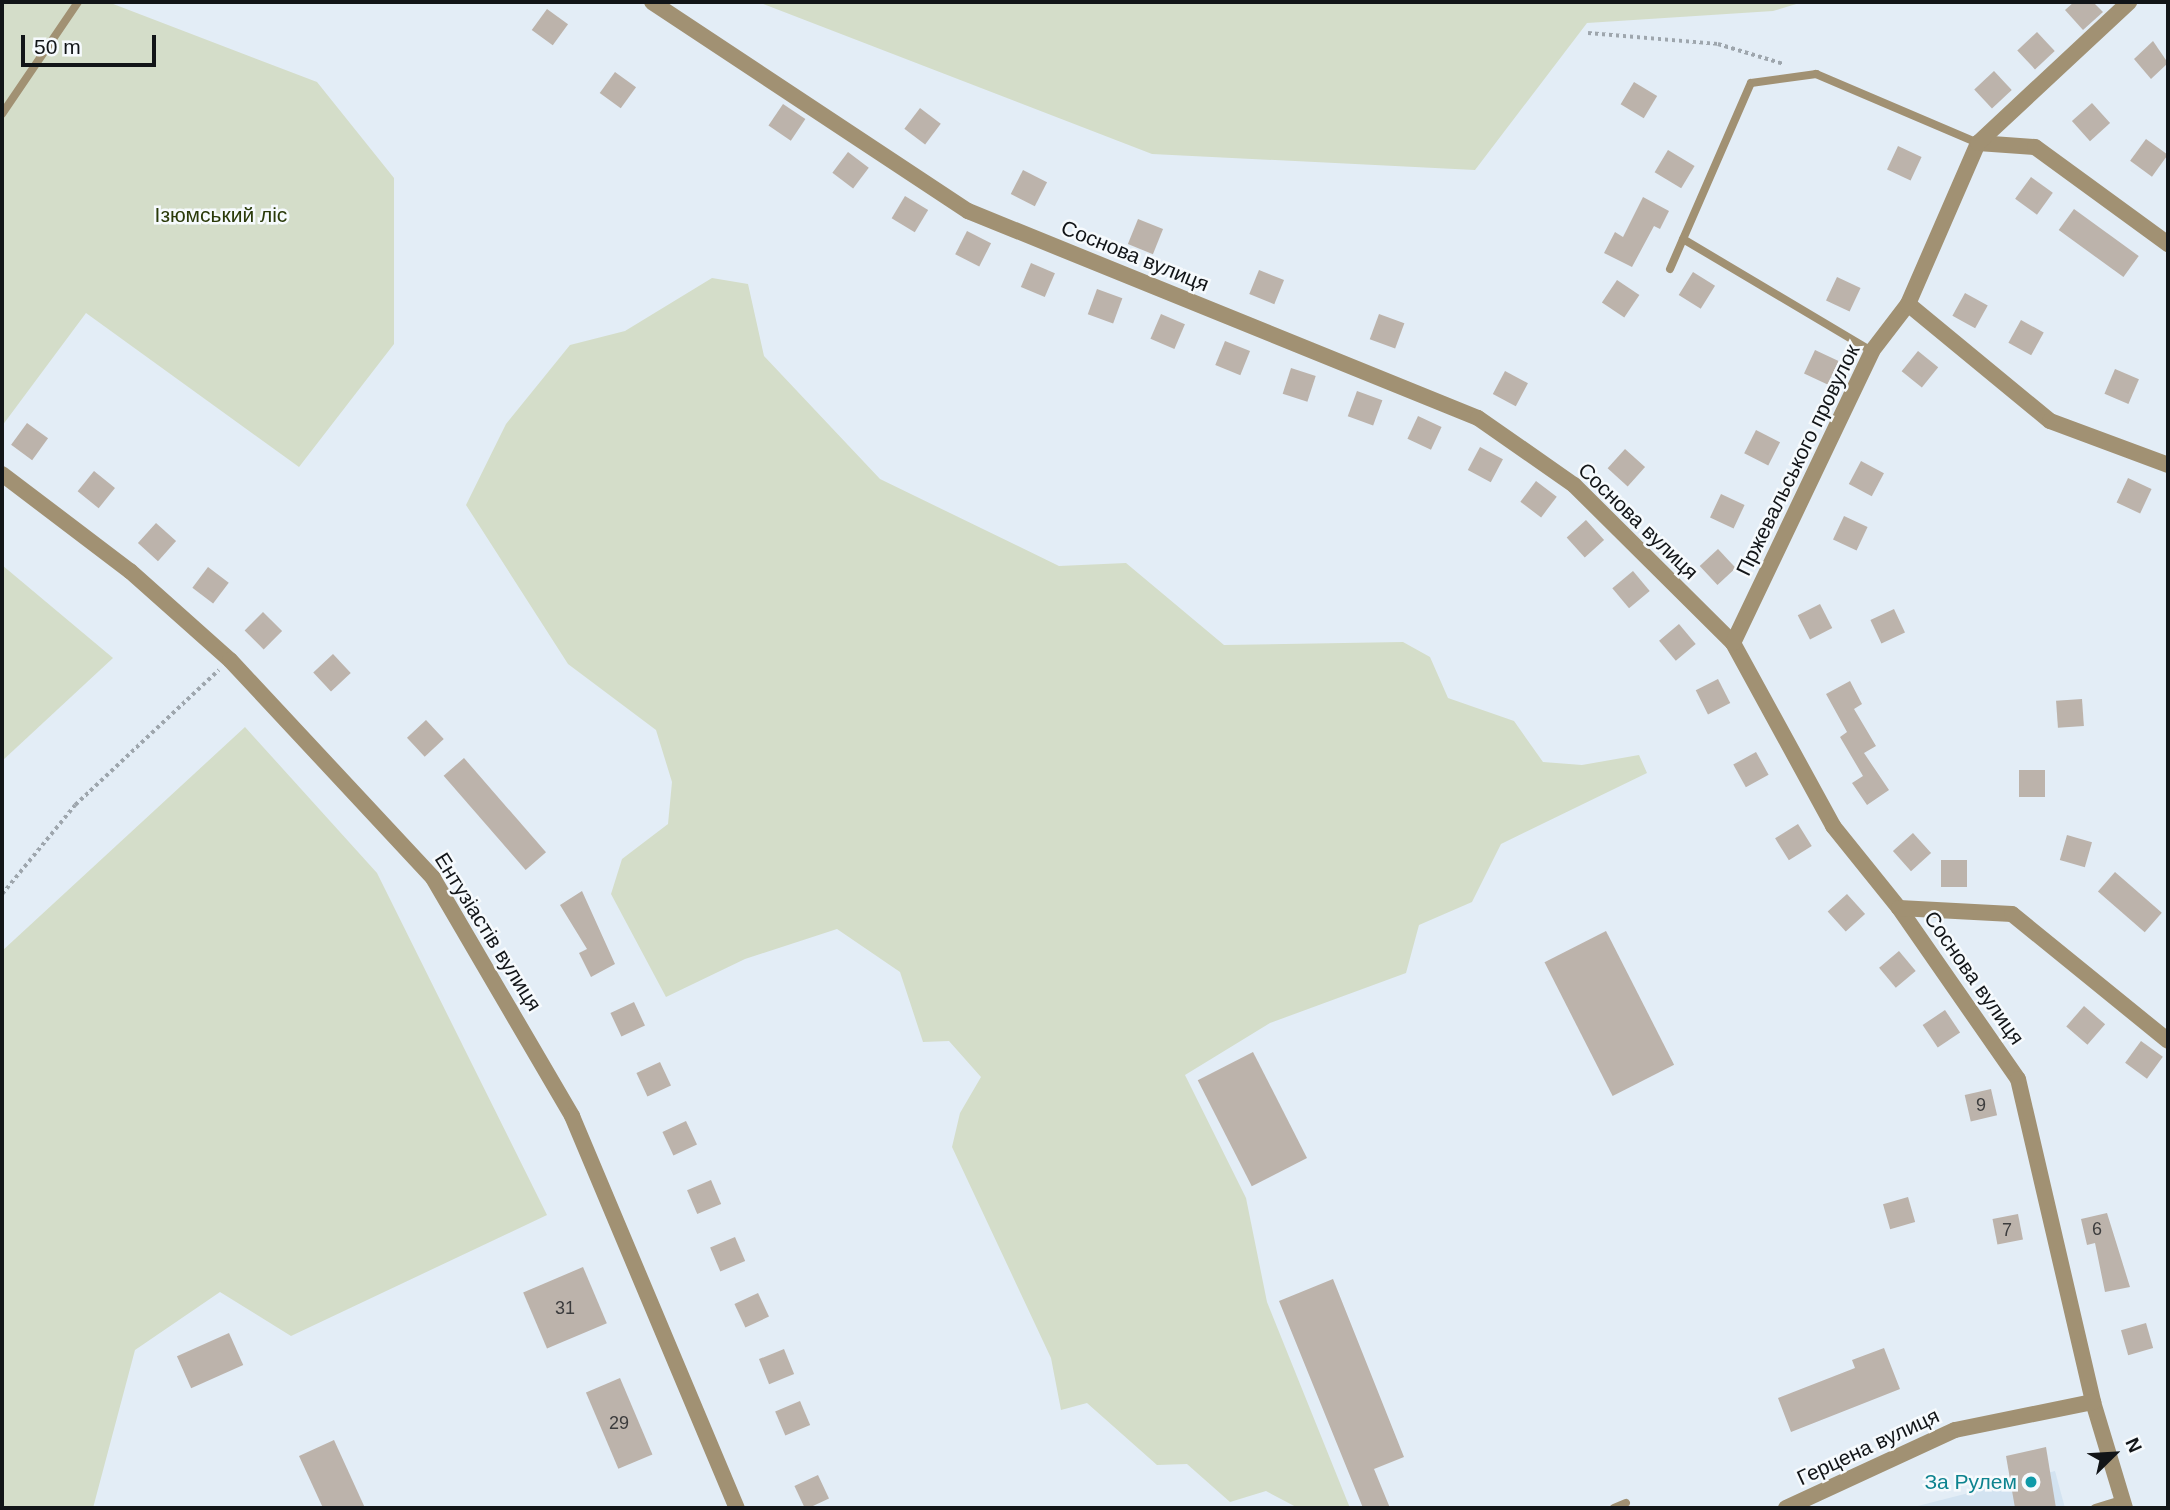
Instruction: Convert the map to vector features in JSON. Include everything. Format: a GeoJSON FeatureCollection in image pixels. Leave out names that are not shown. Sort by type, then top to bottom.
{"type":"FeatureCollection","features":[{"type":"Feature","properties":{"kind":"street","name":"Соснова вулиця"},"geometry":{"type":"LineString","coordinates":[[652,2],[968,211],[1478,418],[1574,485],[1733,643],[1833,826],[1899,908],[2018,1079],[2093,1402],[2123,1504]]}},
{"type":"Feature","properties":{"kind":"street","name":"Пржевальського провулок"},"geometry":{"type":"LineString","coordinates":[[1733,643],[1872,352],[1908,304],[1978,143],[2129,2]]}},
{"type":"Feature","properties":{"kind":"street"},"geometry":{"type":"LineString","coordinates":[[1978,143],[2035,147],[2168,244]]}},
{"type":"Feature","properties":{"kind":"street"},"geometry":{"type":"LineString","coordinates":[[1908,304],[2050,421],[2168,465]]}},
{"type":"Feature","properties":{"kind":"street","name":"Ентузіастів вулиця"},"geometry":{"type":"LineString","coordinates":[[2,474],[130,572],[230,660],[433,877],[485,959],[572,1116],[737,1508]]}},
{"type":"Feature","properties":{"kind":"street"},"geometry":{"type":"LineString","coordinates":[[1899,908],[2011,914],[2168,1041]]}},
{"type":"Feature","properties":{"kind":"street","name":"Герцена вулиця"},"geometry":{"type":"LineString","coordinates":[[1786,1508],[1955,1430],[2093,1402]]}},
{"type":"Feature","properties":{"kind":"lane"},"geometry":{"type":"LineString","coordinates":[[2,114],[78,2]]}},
{"type":"Feature","properties":{"kind":"lane"},"geometry":{"type":"LineString","coordinates":[[1670,269],[1751,83],[1816,74],[1978,143]]}},
{"type":"Feature","properties":{"kind":"lane"},"geometry":{"type":"LineString","coordinates":[[1684,239],[1872,352]]}},
{"type":"Feature","properties":{"kind":"lane"},"geometry":{"type":"LineString","coordinates":[[1614,1508],[1626,1503]]}},
{"type":"Feature","properties":{"kind":"lane"},"geometry":{"type":"LineString","coordinates":[[2095,1508],[2123,1504]]}},
{"type":"Feature","properties":{"kind":"path"},"geometry":{"type":"LineString","coordinates":[[1588,33],[1718,44],[1816,74]]}},
{"type":"Feature","properties":{"kind":"path"},"geometry":{"type":"LineString","coordinates":[[2,894],[75,805],[230,660]]}},
{"type":"Feature","properties":{"kind":"shaded area"},"geometry":{"type":"Polygon","coordinates":[[[2055,1471],[2065,1508],[1910,1508],[2055,1471]]]}},
{"type":"Feature","properties":{"kind":"green space","name":"Ізюмський ліс"},"geometry":{"type":"Polygon","coordinates":[[[2,2],[108,2],[317,82],[394,178],[394,344],[299,467],[86,313],[2,426],[2,2]]]}},
{"type":"Feature","properties":{"kind":"green space"},"geometry":{"type":"Polygon","coordinates":[[[758,2],[1803,2],[1773,11],[1587,23],[1475,170],[1152,154],[758,2]]]}},
{"type":"Feature","properties":{"kind":"green space"},"geometry":{"type":"Polygon","coordinates":[[[712,278],[748,284],[764,356],[880,479],[1059,566],[1126,563],[1224,645],[1403,642],[1430,657],[1448,698],[1514,721],[1543,762],[1582,765],[1639,755],[1647,773],[1501,844],[1472,902],[1419,925],[1406,973],[1270,1023],[1185,1075],[1246,1198],[1267,1302],[1350,1508],[1298,1508],[1266,1491],[1230,1502],[1187,1464],[1157,1465],[1087,1403],[1061,1410],[1051,1358],[952,1147],[960,1113],[981,1077],[949,1041],[923,1042],[900,972],[837,929],[745,959],[666,997],[611,894],[622,859],[668,824],[672,782],[656,730],[568,664],[466,505],[506,424],[570,345],[625,331],[712,278]]]}},
{"type":"Feature","properties":{"kind":"green space"},"geometry":{"type":"Polygon","coordinates":[[[2,565],[113,658],[2,761],[2,565]]]}},
{"type":"Feature","properties":{"kind":"green space"},"geometry":{"type":"Polygon","coordinates":[[[245,727],[377,873],[547,1215],[291,1336],[220,1292],[135,1350],[93,1508],[2,1508],[2,951],[245,727]]]}},
{"type":"Feature","properties":{"kind":"building"},"geometry":{"type":"Polygon","coordinates":[[[2074,2],[2093,2],[2103,12],[2083,30],[2065,10],[2074,2]]]}},
{"type":"Feature","properties":{"kind":"building"},"geometry":{"type":"Polygon","coordinates":[[[547,9],[568,24],[553,45],[532,30],[547,9]]]}},
{"type":"Feature","properties":{"kind":"building"},"geometry":{"type":"Polygon","coordinates":[[[2037,32],[2055,51],[2035,69],[2017,50],[2037,32]]]}},
{"type":"Feature","properties":{"kind":"building"},"geometry":{"type":"Polygon","coordinates":[[[2153,41],[2168,63],[2151,79],[2134,59],[2153,41]]]}},
{"type":"Feature","properties":{"kind":"building"},"geometry":{"type":"Polygon","coordinates":[[[1994,71],[2012,90],[1992,108],[1974,89],[1994,71]]]}},
{"type":"Feature","properties":{"kind":"building"},"geometry":{"type":"Polygon","coordinates":[[[615,72],[636,87],[621,108],[600,93],[615,72]]]}},
{"type":"Feature","properties":{"kind":"building"},"geometry":{"type":"Polygon","coordinates":[[[1634,82],[1657,96],[1644,118],[1621,104],[1634,82]]]}},
{"type":"Feature","properties":{"kind":"building"},"geometry":{"type":"Polygon","coordinates":[[[2092,103],[2110,123],[2090,141],[2072,121],[2092,103]]]}},
{"type":"Feature","properties":{"kind":"building"},"geometry":{"type":"Polygon","coordinates":[[[783,104],[805,119],[791,141],[768,126],[783,104]]]}},
{"type":"Feature","properties":{"kind":"building"},"geometry":{"type":"Polygon","coordinates":[[[920,108],[941,124],[925,144],[904,129],[920,108]]]}},
{"type":"Feature","properties":{"kind":"building"},"geometry":{"type":"Polygon","coordinates":[[[2146,139],[2168,155],[2152,177],[2130,161],[2146,139]]]}},
{"type":"Feature","properties":{"kind":"building"},"geometry":{"type":"Polygon","coordinates":[[[1898,146],[1922,157],[1911,181],[1887,170],[1898,146]]]}},
{"type":"Feature","properties":{"kind":"building"},"geometry":{"type":"Polygon","coordinates":[[[1668,150],[1695,166],[1681,188],[1655,172],[1668,150]]]}},
{"type":"Feature","properties":{"kind":"building"},"geometry":{"type":"Polygon","coordinates":[[[848,152],[869,168],[853,188],[832,173],[848,152]]]}},
{"type":"Feature","properties":{"kind":"building"},"geometry":{"type":"Polygon","coordinates":[[[1023,170],[1047,182],[1035,206],[1011,194],[1023,170]]]}},
{"type":"Feature","properties":{"kind":"building"},"geometry":{"type":"Polygon","coordinates":[[[2031,177],[2053,193],[2037,215],[2015,199],[2031,177]]]}},
{"type":"Feature","properties":{"kind":"building"},"geometry":{"type":"Polygon","coordinates":[[[905,196],[928,210],[915,232],[892,218],[905,196]]]}},
{"type":"Feature","properties":{"kind":"building"},"geometry":{"type":"Polygon","coordinates":[[[1643,197],[1669,211],[1660,229],[1654,226],[1632,267],[1604,253],[1615,232],[1623,237],[1643,197]]]}},
{"type":"Feature","properties":{"kind":"building"},"geometry":{"type":"Polygon","coordinates":[[[2074,209],[2139,256],[2123,277],[2059,230],[2074,209]]]}},
{"type":"Feature","properties":{"kind":"building"},"geometry":{"type":"Polygon","coordinates":[[[1138,219],[1163,229],[1153,254],[1128,244],[1138,219]]]}},
{"type":"Feature","properties":{"kind":"building"},"geometry":{"type":"Polygon","coordinates":[[[967,231],[991,243],[979,266],[955,254],[967,231]]]}},
{"type":"Feature","properties":{"kind":"building"},"geometry":{"type":"Polygon","coordinates":[[[1031,263],[1055,273],[1045,297],[1021,287],[1031,263]]]}},
{"type":"Feature","properties":{"kind":"building"},"geometry":{"type":"Polygon","coordinates":[[[1259,270],[1284,280],[1274,304],[1249,294],[1259,270]]]}},
{"type":"Feature","properties":{"kind":"building"},"geometry":{"type":"Polygon","coordinates":[[[1693,272],[1715,286],[1701,309],[1679,295],[1693,272]]]}},
{"type":"Feature","properties":{"kind":"building"},"geometry":{"type":"Polygon","coordinates":[[[1837,277],[1861,288],[1850,312],[1826,301],[1837,277]]]}},
{"type":"Feature","properties":{"kind":"building"},"geometry":{"type":"Polygon","coordinates":[[[1617,280],[1639,295],[1624,317],[1602,302],[1617,280]]]}},
{"type":"Feature","properties":{"kind":"building"},"geometry":{"type":"Polygon","coordinates":[[[1097,289],[1122,298],[1113,324],[1088,314],[1097,289]]]}},
{"type":"Feature","properties":{"kind":"building"},"geometry":{"type":"Polygon","coordinates":[[[1965,293],[1988,306],[1975,328],[1952,316],[1965,293]]]}},
{"type":"Feature","properties":{"kind":"building"},"geometry":{"type":"Polygon","coordinates":[[[1161,314],[1185,324],[1174,349],[1150,339],[1161,314]]]}},
{"type":"Feature","properties":{"kind":"building"},"geometry":{"type":"Polygon","coordinates":[[[1379,314],[1404,323],[1395,349],[1370,339],[1379,314]]]}},
{"type":"Feature","properties":{"kind":"building"},"geometry":{"type":"Polygon","coordinates":[[[2021,320],[2044,333],[2031,355],[2008,343],[2021,320]]]}},
{"type":"Feature","properties":{"kind":"building"},"geometry":{"type":"Polygon","coordinates":[[[1225,341],[1250,351],[1240,375],[1215,365],[1225,341]]]}},
{"type":"Feature","properties":{"kind":"building"},"geometry":{"type":"Polygon","coordinates":[[[1815,350],[1839,361],[1828,385],[1804,374],[1815,350]]]}},
{"type":"Feature","properties":{"kind":"building"},"geometry":{"type":"Polygon","coordinates":[[[1918,351],[1938,367],[1922,388],[1902,371],[1918,351]]]}},
{"type":"Feature","properties":{"kind":"building"},"geometry":{"type":"Polygon","coordinates":[[[1291,368],[1316,376],[1307,402],[1283,394],[1291,368]]]}},
{"type":"Feature","properties":{"kind":"building"},"geometry":{"type":"Polygon","coordinates":[[[2115,369],[2139,379],[2128,404],[2104,394],[2115,369]]]}},
{"type":"Feature","properties":{"kind":"building"},"geometry":{"type":"Polygon","coordinates":[[[1505,371],[1528,383],[1516,406],[1493,394],[1505,371]]]}},
{"type":"Feature","properties":{"kind":"building"},"geometry":{"type":"Polygon","coordinates":[[[1357,391],[1382,400],[1373,426],[1348,416],[1357,391]]]}},
{"type":"Feature","properties":{"kind":"building"},"geometry":{"type":"Polygon","coordinates":[[[1418,416],[1442,427],[1431,450],[1407,439],[1418,416]]]}},
{"type":"Feature","properties":{"kind":"building"},"geometry":{"type":"Polygon","coordinates":[[[27,423],[48,438],[32,460],[11,445],[27,423]]]}},
{"type":"Feature","properties":{"kind":"building"},"geometry":{"type":"Polygon","coordinates":[[[1756,430],[1780,442],[1768,465],[1744,453],[1756,430]]]}},
{"type":"Feature","properties":{"kind":"building"},"geometry":{"type":"Polygon","coordinates":[[[1480,447],[1503,459],[1491,482],[1468,470],[1480,447]]]}},
{"type":"Feature","properties":{"kind":"building"},"geometry":{"type":"Polygon","coordinates":[[[1625,449],[1645,467],[1628,486],[1608,468],[1625,449]]]}},
{"type":"Feature","properties":{"kind":"building"},"geometry":{"type":"Polygon","coordinates":[[[1861,461],[1884,473],[1872,496],[1849,484],[1861,461]]]}},
{"type":"Feature","properties":{"kind":"building"},"geometry":{"type":"Polygon","coordinates":[[[94,471],[115,488],[99,508],[78,491],[94,471]]]}},
{"type":"Feature","properties":{"kind":"building"},"geometry":{"type":"Polygon","coordinates":[[[2128,478],[2152,489],[2140,513],[2117,502],[2128,478]]]}},
{"type":"Feature","properties":{"kind":"building"},"geometry":{"type":"Polygon","coordinates":[[[1536,481],[1557,497],[1541,517],[1520,502],[1536,481]]]}},
{"type":"Feature","properties":{"kind":"building"},"geometry":{"type":"Polygon","coordinates":[[[1721,494],[1745,505],[1734,529],[1710,518],[1721,494]]]}},
{"type":"Feature","properties":{"kind":"building"},"geometry":{"type":"Polygon","coordinates":[[[1844,516],[1868,527],[1857,551],[1833,540],[1844,516]]]}},
{"type":"Feature","properties":{"kind":"building"},"geometry":{"type":"Polygon","coordinates":[[[1586,520],[1604,540],[1585,557],[1567,537],[1586,520]]]}},
{"type":"Feature","properties":{"kind":"building"},"geometry":{"type":"Polygon","coordinates":[[[156,523],[176,541],[158,561],[138,543],[156,523]]]}},
{"type":"Feature","properties":{"kind":"building"},"geometry":{"type":"Polygon","coordinates":[[[1718,549],[1736,568],[1717,585],[1700,566],[1718,549]]]}},
{"type":"Feature","properties":{"kind":"building"},"geometry":{"type":"Polygon","coordinates":[[[208,567],[229,583],[213,603],[192,588],[208,567]]]}},
{"type":"Feature","properties":{"kind":"building"},"geometry":{"type":"Polygon","coordinates":[[[1633,571],[1650,591],[1629,608],[1612,588],[1633,571]]]}},
{"type":"Feature","properties":{"kind":"building"},"geometry":{"type":"Polygon","coordinates":[[[1820,604],[1832,628],[1810,639],[1798,615],[1820,604]]]}},
{"type":"Feature","properties":{"kind":"building"},"geometry":{"type":"Polygon","coordinates":[[[1894,609],[1905,633],[1881,644],[1870,620],[1894,609]]]}},
{"type":"Feature","properties":{"kind":"building"},"geometry":{"type":"Polygon","coordinates":[[[263,612],[282,631],[264,649],[245,630],[263,612]]]}},
{"type":"Feature","properties":{"kind":"building"},"geometry":{"type":"Polygon","coordinates":[[[1679,624],[1696,644],[1676,661],[1659,641],[1679,624]]]}},
{"type":"Feature","properties":{"kind":"building"},"geometry":{"type":"Polygon","coordinates":[[[333,654],[351,673],[331,691],[313,672],[333,654]]]}},
{"type":"Feature","properties":{"kind":"building"},"geometry":{"type":"Polygon","coordinates":[[[1718,679],[1730,703],[1708,714],[1696,690],[1718,679]]]}},
{"type":"Feature","properties":{"kind":"building"},"geometry":{"type":"Polygon","coordinates":[[[1850,681],[1862,704],[1854,709],[1876,746],[1864,753],[1889,790],[1867,805],[1852,783],[1863,776],[1840,737],[1847,732],[1826,694],[1850,681]]]}},
{"type":"Feature","properties":{"kind":"building"},"geometry":{"type":"Polygon","coordinates":[[[2082,699],[2084,726],[2058,728],[2056,701],[2082,699]]]}},
{"type":"Feature","properties":{"kind":"building"},"geometry":{"type":"Polygon","coordinates":[[[426,720],[444,739],[425,757],[407,738],[426,720]]]}},
{"type":"Feature","properties":{"kind":"building"},"geometry":{"type":"Polygon","coordinates":[[[1756,752],[1769,775],[1746,787],[1733,765],[1756,752]]]}},
{"type":"Feature","properties":{"kind":"building"},"geometry":{"type":"Polygon","coordinates":[[[464,758],[546,852],[526,870],[444,776],[464,758]]]}},
{"type":"Feature","properties":{"kind":"building"},"geometry":{"type":"Polygon","coordinates":[[[2019,770],[2045,770],[2045,797],[2019,797],[2019,770]]]}},
{"type":"Feature","properties":{"kind":"building"},"geometry":{"type":"Polygon","coordinates":[[[1798,824],[1812,846],[1789,860],[1775,838],[1798,824]]]}},
{"type":"Feature","properties":{"kind":"building"},"geometry":{"type":"Polygon","coordinates":[[[1913,833],[1931,853],[1911,871],[1893,851],[1913,833]]]}},
{"type":"Feature","properties":{"kind":"building"},"geometry":{"type":"Polygon","coordinates":[[[2067,835],[2092,842],[2085,867],[2060,860],[2067,835]]]}},
{"type":"Feature","properties":{"kind":"building"},"geometry":{"type":"Polygon","coordinates":[[[1941,860],[1967,860],[1967,887],[1941,887],[1941,860]]]}},
{"type":"Feature","properties":{"kind":"building"},"geometry":{"type":"Polygon","coordinates":[[[2115,872],[2162,913],[2145,932],[2098,892],[2115,872]]]}},
{"type":"Feature","properties":{"kind":"building"},"geometry":{"type":"Polygon","coordinates":[[[582,891],[615,964],[591,977],[579,953],[587,949],[560,905],[582,891]]]}},
{"type":"Feature","properties":{"kind":"building"},"geometry":{"type":"Polygon","coordinates":[[[1847,894],[1865,914],[1846,931],[1828,911],[1847,894]]]}},
{"type":"Feature","properties":{"kind":"building"},"geometry":{"type":"Polygon","coordinates":[[[1606,931],[1674,1065],[1613,1096],[1545,962],[1606,931]]]}},
{"type":"Feature","properties":{"kind":"building"},"geometry":{"type":"Polygon","coordinates":[[[1899,951],[1916,971],[1896,988],[1879,968],[1899,951]]]}},
{"type":"Feature","properties":{"kind":"building"},"geometry":{"type":"Polygon","coordinates":[[[634,1002],[645,1026],[621,1037],[610,1013],[634,1002]]]}},
{"type":"Feature","properties":{"kind":"building"},"geometry":{"type":"Polygon","coordinates":[[[2084,1006],[2105,1024],[2087,1045],[2066,1026],[2084,1006]]]}},
{"type":"Feature","properties":{"kind":"building"},"geometry":{"type":"Polygon","coordinates":[[[1945,1010],[1960,1032],[1938,1047],[1923,1025],[1945,1010]]]}},
{"type":"Feature","properties":{"kind":"building"},"geometry":{"type":"Polygon","coordinates":[[[2141,1041],[2163,1057],[2147,1079],[2125,1063],[2141,1041]]]}},
{"type":"Feature","properties":{"kind":"building"},"geometry":{"type":"Polygon","coordinates":[[[1253,1052],[1307,1158],[1252,1186],[1198,1080],[1253,1052]]]}},
{"type":"Feature","properties":{"kind":"building"},"geometry":{"type":"Polygon","coordinates":[[[660,1062],[671,1086],[647,1097],[636,1073],[660,1062]]]}},
{"type":"Feature","properties":{"kind":"building"},"geometry":{"type":"Polygon","coordinates":[[[1991,1089],[1997,1115],[1971,1121],[1965,1095],[1991,1089]]]}},
{"type":"Feature","properties":{"kind":"building"},"geometry":{"type":"Polygon","coordinates":[[[686,1121],[697,1145],[673,1156],[662,1132],[686,1121]]]}},
{"type":"Feature","properties":{"kind":"building"},"geometry":{"type":"Polygon","coordinates":[[[711,1180],[721,1204],[697,1214],[687,1190],[711,1180]]]}},
{"type":"Feature","properties":{"kind":"building"},"geometry":{"type":"Polygon","coordinates":[[[1908,1197],[1915,1222],[1890,1229],[1883,1204],[1908,1197]]]}},
{"type":"Feature","properties":{"kind":"building"},"geometry":{"type":"Polygon","coordinates":[[[2107,1213],[2130,1287],[2105,1292],[2095,1243],[2087,1245],[2081,1219],[2107,1213]]]}},
{"type":"Feature","properties":{"kind":"building"},"geometry":{"type":"Polygon","coordinates":[[[2018,1214],[2023,1240],[1997,1244],[1992,1219],[2018,1214]]]}},
{"type":"Feature","properties":{"kind":"building"},"geometry":{"type":"Polygon","coordinates":[[[735,1237],[745,1261],[720,1271],[710,1248],[735,1237]]]}},
{"type":"Feature","properties":{"kind":"building"},"geometry":{"type":"Polygon","coordinates":[[[583,1267],[607,1323],[547,1349],[523,1292],[583,1267]]]}},
{"type":"Feature","properties":{"kind":"building"},"geometry":{"type":"Polygon","coordinates":[[[1333,1279],[1404,1457],[1374,1469],[1390,1508],[1363,1508],[1279,1301],[1333,1279]]]}},
{"type":"Feature","properties":{"kind":"building"},"geometry":{"type":"Polygon","coordinates":[[[758,1293],[769,1317],[745,1328],[734,1304],[758,1293]]]}},
{"type":"Feature","properties":{"kind":"building"},"geometry":{"type":"Polygon","coordinates":[[[2146,1323],[2153,1348],[2128,1355],[2121,1330],[2146,1323]]]}},
{"type":"Feature","properties":{"kind":"building"},"geometry":{"type":"Polygon","coordinates":[[[229,1333],[243,1365],[191,1388],[177,1356],[229,1333]]]}},
{"type":"Feature","properties":{"kind":"building"},"geometry":{"type":"Polygon","coordinates":[[[1884,1348],[1900,1389],[1791,1432],[1778,1398],[1855,1368],[1852,1360],[1884,1348]]]}},
{"type":"Feature","properties":{"kind":"building"},"geometry":{"type":"Polygon","coordinates":[[[784,1349],[794,1374],[769,1384],[759,1359],[784,1349]]]}},
{"type":"Feature","properties":{"kind":"building"},"geometry":{"type":"Polygon","coordinates":[[[620,1378],[652,1454],[618,1469],[586,1392],[620,1378]]]}},
{"type":"Feature","properties":{"kind":"building"},"geometry":{"type":"Polygon","coordinates":[[[800,1401],[810,1425],[785,1435],[775,1412],[800,1401]]]}},
{"type":"Feature","properties":{"kind":"building"},"geometry":{"type":"Polygon","coordinates":[[[334,1440],[365,1508],[323,1508],[299,1456],[334,1440]]]}},
{"type":"Feature","properties":{"kind":"building","name":"За Рулем"},"geometry":{"type":"Polygon","coordinates":[[[2046,1447],[2056,1508],[2015,1508],[2006,1456],[2046,1447]]]}},
{"type":"Feature","properties":{"kind":"building"},"geometry":{"type":"Polygon","coordinates":[[[818,1475],[829,1499],[805,1508],[794,1486],[818,1475]]]}},
{"type":"Feature","properties":{"kind":"place","name":"За Рулем"},"geometry":{"type":"Point","coordinates":[2031,1482]}}]}
